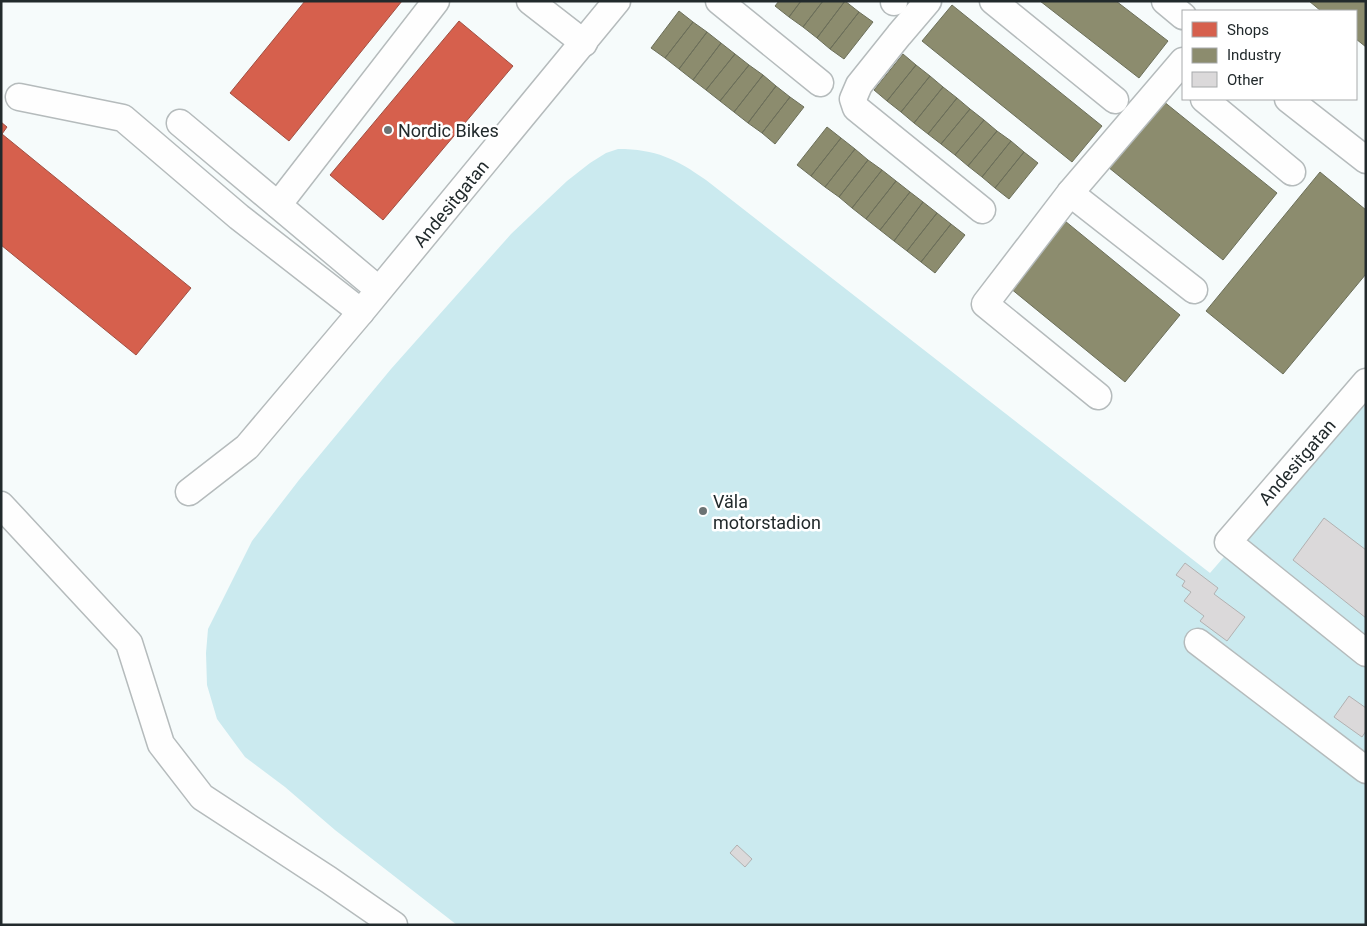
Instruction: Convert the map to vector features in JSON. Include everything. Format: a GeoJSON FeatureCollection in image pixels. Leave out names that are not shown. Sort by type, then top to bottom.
{"type":"FeatureCollection","features":[{"type":"Feature","properties":{"kind":"street"},"geometry":{"type":"LineString","coordinates":[[278,205],[436,1]]}},
{"type":"Feature","properties":{"kind":"street"},"geometry":{"type":"LineString","coordinates":[[530,1],[584,43]]}},
{"type":"Feature","properties":{"kind":"street","name":"Andesitgatan"},"geometry":{"type":"LineString","coordinates":[[189,492],[247,447],[361,312],[617,1]]}},
{"type":"Feature","properties":{"kind":"street"},"geometry":{"type":"LineString","coordinates":[[719,1],[820,83]]}},
{"type":"Feature","properties":{"kind":"street"},"geometry":{"type":"LineString","coordinates":[[928,1],[899,34],[860,85],[854,98],[856,108],[982,210]]}},
{"type":"Feature","properties":{"kind":"street"},"geometry":{"type":"LineString","coordinates":[[993,1],[1115,100]]}},
{"type":"Feature","properties":{"kind":"street"},"geometry":{"type":"LineString","coordinates":[[1165,1],[1182,15]]}},
{"type":"Feature","properties":{"kind":"street"},"geometry":{"type":"LineString","coordinates":[[1098,396],[986,304],[1070,193],[1180,72]]}},
{"type":"Feature","properties":{"kind":"street"},"geometry":{"type":"LineString","coordinates":[[19,97],[123,118],[239,217],[361,312]]}},
{"type":"Feature","properties":{"kind":"street"},"geometry":{"type":"LineString","coordinates":[[1205,100],[1292,172]]}},
{"type":"Feature","properties":{"kind":"street"},"geometry":{"type":"LineString","coordinates":[[1289,100],[1366,160]]}},
{"type":"Feature","properties":{"kind":"street"},"geometry":{"type":"LineString","coordinates":[[180,123],[378,289]]}},
{"type":"Feature","properties":{"kind":"street"},"geometry":{"type":"LineString","coordinates":[[1070,193],[1194,290]]}},
{"type":"Feature","properties":{"kind":"street","name":"Andesitgatan"},"geometry":{"type":"LineString","coordinates":[[1366,382],[1228,542],[1366,653]]}},
{"type":"Feature","properties":{"kind":"street"},"geometry":{"type":"LineString","coordinates":[[1,505],[50,556],[128,643],[161,744],[202,797],[394,925]]}},
{"type":"Feature","properties":{"kind":"street"},"geometry":{"type":"LineString","coordinates":[[1198,642],[1366,770]]}},
{"type":"Feature","properties":{"kind":"shaded area","name":"Väla motorstadion"},"geometry":{"type":"Polygon","coordinates":[[[618,149],[655,153],[685,166],[706,180],[1210,573],[1366,393],[1366,925],[457,925],[245,757],[217,719],[207,685],[206,653],[208,629],[252,541],[299,480],[391,369],[511,234],[567,181],[590,163],[606,153],[618,149]]]}},
{"type":"Feature","properties":{"kind":"building: Shops"},"geometry":{"type":"Polygon","coordinates":[[[305,1],[402,1],[289,141],[230,93],[305,1]]]}},
{"type":"Feature","properties":{"kind":"building: Shops"},"geometry":{"type":"Polygon","coordinates":[[[459,21],[513,66],[383,220],[330,175],[459,21]]]}},
{"type":"Feature","properties":{"kind":"building: Shops"},"geometry":{"type":"Polygon","coordinates":[[[1,122],[7,127],[2,134],[191,288],[136,355],[1,245],[1,122]]]}},
{"type":"Feature","properties":{"kind":"building: Industry"},"geometry":{"type":"Polygon","coordinates":[[[779,1],[801,1],[789,17],[775,6],[779,1]]]}},
{"type":"Feature","properties":{"kind":"building: Industry"},"geometry":{"type":"Polygon","coordinates":[[[801,1],[823,1],[803,27],[789,17],[801,1]]]}},
{"type":"Feature","properties":{"kind":"building: Industry"},"geometry":{"type":"Polygon","coordinates":[[[823,1],[845,1],[817,38],[803,27],[823,1]]]}},
{"type":"Feature","properties":{"kind":"building: Industry"},"geometry":{"type":"Polygon","coordinates":[[[845,1],[859,12],[830,49],[817,38],[845,1]]]}},
{"type":"Feature","properties":{"kind":"building: Industry"},"geometry":{"type":"Polygon","coordinates":[[[1040,1],[1116,1],[1168,41],[1139,78],[1040,1]]]}},
{"type":"Feature","properties":{"kind":"building: Industry"},"geometry":{"type":"Polygon","coordinates":[[[1309,1],[1366,1],[1366,47],[1357,40],[1357,10],[1320,10],[1309,1]]]}},
{"type":"Feature","properties":{"kind":"building: Industry"},"geometry":{"type":"Polygon","coordinates":[[[952,5],[1102,126],[1072,162],[922,41],[952,5]]]}},
{"type":"Feature","properties":{"kind":"building: Industry"},"geometry":{"type":"Polygon","coordinates":[[[679,11],[693,22],[665,58],[651,48],[679,11]]]}},
{"type":"Feature","properties":{"kind":"building: Industry"},"geometry":{"type":"Polygon","coordinates":[[[859,12],[873,22],[844,59],[830,49],[859,12]]]}},
{"type":"Feature","properties":{"kind":"building: Industry"},"geometry":{"type":"Polygon","coordinates":[[[693,22],[707,32],[679,69],[665,58],[693,22]]]}},
{"type":"Feature","properties":{"kind":"building: Industry"},"geometry":{"type":"Polygon","coordinates":[[[707,32],[721,43],[693,80],[679,69],[707,32]]]}},
{"type":"Feature","properties":{"kind":"building: Industry"},"geometry":{"type":"Polygon","coordinates":[[[721,43],[735,54],[706,90],[693,80],[721,43]]]}},
{"type":"Feature","properties":{"kind":"building: Industry"},"geometry":{"type":"Polygon","coordinates":[[[735,54],[749,65],[720,101],[706,90],[735,54]]]}},
{"type":"Feature","properties":{"kind":"building: Industry"},"geometry":{"type":"Polygon","coordinates":[[[903,54],[916,65],[887,101],[874,90],[903,54]]]}},
{"type":"Feature","properties":{"kind":"building: Industry"},"geometry":{"type":"Polygon","coordinates":[[[749,65],[763,75],[734,112],[720,101],[749,65]]]}},
{"type":"Feature","properties":{"kind":"building: Industry"},"geometry":{"type":"Polygon","coordinates":[[[916,65],[930,76],[901,112],[887,101],[916,65]]]}},
{"type":"Feature","properties":{"kind":"building: Industry"},"geometry":{"type":"Polygon","coordinates":[[[763,75],[776,86],[748,123],[734,112],[763,75]]]}},
{"type":"Feature","properties":{"kind":"building: Industry"},"geometry":{"type":"Polygon","coordinates":[[[930,76],[943,87],[914,123],[901,112],[930,76]]]}},
{"type":"Feature","properties":{"kind":"building: Industry"},"geometry":{"type":"Polygon","coordinates":[[[776,86],[790,97],[762,133],[748,123],[776,86]]]}},
{"type":"Feature","properties":{"kind":"building: Industry"},"geometry":{"type":"Polygon","coordinates":[[[943,87],[957,98],[928,134],[914,123],[943,87]]]}},
{"type":"Feature","properties":{"kind":"building: Industry"},"geometry":{"type":"Polygon","coordinates":[[[790,97],[804,107],[775,144],[762,133],[790,97]]]}},
{"type":"Feature","properties":{"kind":"building: Industry"},"geometry":{"type":"Polygon","coordinates":[[[957,98],[970,109],[941,144],[928,134],[957,98]]]}},
{"type":"Feature","properties":{"kind":"building: Industry"},"geometry":{"type":"Polygon","coordinates":[[[1163,101],[1277,193],[1223,260],[1108,167],[1163,101]]]}},
{"type":"Feature","properties":{"kind":"building: Industry"},"geometry":{"type":"Polygon","coordinates":[[[970,109],[984,120],[955,155],[941,144],[970,109]]]}},
{"type":"Feature","properties":{"kind":"building: Industry"},"geometry":{"type":"Polygon","coordinates":[[[984,120],[997,131],[968,166],[955,155],[984,120]]]}},
{"type":"Feature","properties":{"kind":"building: Industry"},"geometry":{"type":"Polygon","coordinates":[[[827,127],[841,138],[811,176],[797,165],[827,127]]]}},
{"type":"Feature","properties":{"kind":"building: Industry"},"geometry":{"type":"Polygon","coordinates":[[[997,131],[1011,141],[982,177],[968,166],[997,131]]]}},
{"type":"Feature","properties":{"kind":"building: Industry"},"geometry":{"type":"Polygon","coordinates":[[[841,138],[855,149],[825,187],[811,176],[841,138]]]}},
{"type":"Feature","properties":{"kind":"building: Industry"},"geometry":{"type":"Polygon","coordinates":[[[1011,141],[1024,152],[995,188],[982,177],[1011,141]]]}},
{"type":"Feature","properties":{"kind":"building: Industry"},"geometry":{"type":"Polygon","coordinates":[[[855,149],[868,160],[839,197],[825,187],[855,149]]]}},
{"type":"Feature","properties":{"kind":"building: Industry"},"geometry":{"type":"Polygon","coordinates":[[[1024,152],[1038,163],[1009,199],[995,188],[1024,152]]]}},
{"type":"Feature","properties":{"kind":"building: Industry"},"geometry":{"type":"Polygon","coordinates":[[[868,160],[882,170],[852,208],[839,197],[868,160]]]}},
{"type":"Feature","properties":{"kind":"building: Industry"},"geometry":{"type":"Polygon","coordinates":[[[882,170],[896,181],[866,219],[852,208],[882,170]]]}},
{"type":"Feature","properties":{"kind":"building: Industry"},"geometry":{"type":"Polygon","coordinates":[[[1320,172],[1366,210],[1366,274],[1283,374],[1206,311],[1320,172]]]}},
{"type":"Feature","properties":{"kind":"building: Industry"},"geometry":{"type":"Polygon","coordinates":[[[896,181],[910,192],[880,230],[866,219],[896,181]]]}},
{"type":"Feature","properties":{"kind":"building: Industry"},"geometry":{"type":"Polygon","coordinates":[[[910,192],[923,202],[894,241],[880,230],[910,192]]]}},
{"type":"Feature","properties":{"kind":"building: Industry"},"geometry":{"type":"Polygon","coordinates":[[[923,202],[937,213],[907,251],[894,241],[923,202]]]}},
{"type":"Feature","properties":{"kind":"building: Industry"},"geometry":{"type":"Polygon","coordinates":[[[937,213],[951,224],[921,262],[907,251],[937,213]]]}},
{"type":"Feature","properties":{"kind":"building: Industry"},"geometry":{"type":"Polygon","coordinates":[[[1065,221],[1180,315],[1125,382],[1010,288],[1065,221]]]}},
{"type":"Feature","properties":{"kind":"building: Industry"},"geometry":{"type":"Polygon","coordinates":[[[951,224],[965,235],[935,273],[921,262],[951,224]]]}},
{"type":"Feature","properties":{"kind":"building: Other"},"geometry":{"type":"Polygon","coordinates":[[[1324,518],[1366,550],[1366,618],[1293,560],[1324,518]]]}},
{"type":"Feature","properties":{"kind":"building: Other"},"geometry":{"type":"Polygon","coordinates":[[[1185,563],[1218,588],[1214,594],[1245,617],[1227,641],[1200,621],[1204,616],[1184,601],[1191,592],[1182,586],[1185,581],[1176,575],[1185,563]]]}},
{"type":"Feature","properties":{"kind":"building: Other"},"geometry":{"type":"Polygon","coordinates":[[[1349,696],[1366,708],[1366,731],[1362,737],[1334,717],[1349,696]]]}},
{"type":"Feature","properties":{"kind":"building: Other"},"geometry":{"type":"Polygon","coordinates":[[[737,845],[752,859],[745,867],[730,853],[737,845]]]}},
{"type":"Feature","properties":{"kind":"place","name":"Nordic Bikes"},"geometry":{"type":"Point","coordinates":[388,130]}},
{"type":"Feature","properties":{"kind":"place","name":"Väla motorstadion"},"geometry":{"type":"Point","coordinates":[703,511]}}]}
